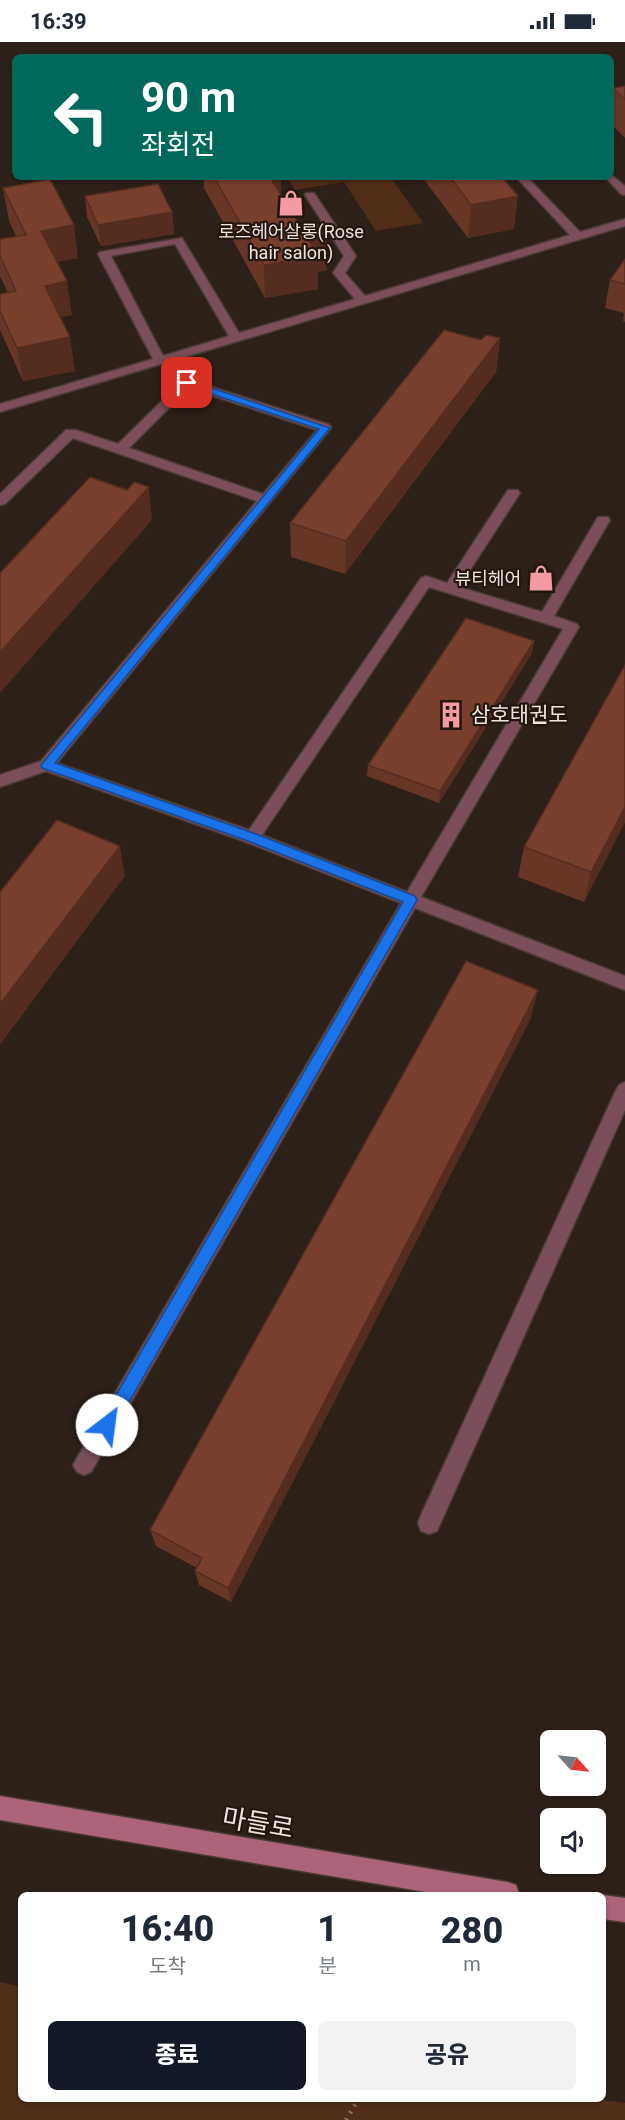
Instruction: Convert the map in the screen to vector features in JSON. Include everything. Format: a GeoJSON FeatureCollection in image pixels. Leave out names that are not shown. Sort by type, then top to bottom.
{"type":"FeatureCollection","features":[{"type":"Feature","properties":{"kind":"main road","name":"마들로"},"geometry":{"type":"LineString","coordinates":[[0,1808],[495,1892]]}},
{"type":"Feature","properties":{"kind":"main road"},"geometry":{"type":"LineString","coordinates":[[606,1907],[625,1910]]}},
{"type":"Feature","properties":{"kind":"lane"},"geometry":{"type":"LineString","coordinates":[[524,180],[578,236]]}},
{"type":"Feature","properties":{"kind":"lane"},"geometry":{"type":"LineString","coordinates":[[613,180],[625,192]]}},
{"type":"Feature","properties":{"kind":"lane"},"geometry":{"type":"LineString","coordinates":[[310,195],[350,256],[339,273],[362,300]]}},
{"type":"Feature","properties":{"kind":"lane"},"geometry":{"type":"LineString","coordinates":[[0,408],[625,222]]}},
{"type":"Feature","properties":{"kind":"lane"},"geometry":{"type":"LineString","coordinates":[[160,361],[104,254],[178,240],[236,338]]}},
{"type":"Feature","properties":{"kind":"lane"},"geometry":{"type":"LineString","coordinates":[[0,781],[46,765],[325,428],[187,383],[120,449]]}},
{"type":"Feature","properties":{"kind":"lane"},"geometry":{"type":"LineString","coordinates":[[0,501],[71,433],[266,499]]}},
{"type":"Feature","properties":{"kind":"lane"},"geometry":{"type":"LineString","coordinates":[[451,588],[513,493]]}},
{"type":"Feature","properties":{"kind":"lane"},"geometry":{"type":"LineString","coordinates":[[545,619],[603,520]]}},
{"type":"Feature","properties":{"kind":"lane"},"geometry":{"type":"LineString","coordinates":[[84,1465],[572,627],[426,580],[252,838]]}},
{"type":"Feature","properties":{"kind":"lane"},"geometry":{"type":"LineString","coordinates":[[46,765],[252,838],[625,983]]}},
{"type":"Feature","properties":{"kind":"lane"},"geometry":{"type":"LineString","coordinates":[[429,1524],[625,1090]]}},
{"type":"Feature","properties":{"kind":"path"},"geometry":{"type":"LineString","coordinates":[[346,2120],[357,2102]]}},
{"type":"Feature","properties":{"kind":"shaded area"},"geometry":{"type":"Polygon","coordinates":[[[289,180],[393,180],[423,223],[376,231],[344,182],[295,190],[289,180]]]}},
{"type":"Feature","properties":{"kind":"shaded area"},"geometry":{"type":"Polygon","coordinates":[[[0,1982],[18,1986],[18,2102],[606,2100],[625,2103],[625,2120],[0,2120],[0,1982]]]}},
{"type":"Feature","properties":{"kind":"building"},"geometry":{"type":"Polygon","coordinates":[[[625,86],[625,100],[614,89],[625,86]]]}},
{"type":"Feature","properties":{"kind":"building"},"geometry":{"type":"Polygon","coordinates":[[[51,180],[74,225],[41,231],[67,281],[45,286],[70,337],[17,348],[0,311],[0,294],[16,291],[0,256],[0,239],[26,235],[3,188],[51,180]]]}},
{"type":"Feature","properties":{"kind":"building"},"geometry":{"type":"Polygon","coordinates":[[[216,180],[272,180],[301,228],[320,225],[327,237],[309,240],[318,255],[264,265],[216,180]]]}},
{"type":"Feature","properties":{"kind":"building"},"geometry":{"type":"Polygon","coordinates":[[[452,180],[505,180],[518,196],[471,205],[452,180]]]}},
{"type":"Feature","properties":{"kind":"building"},"geometry":{"type":"Polygon","coordinates":[[[158,184],[172,212],[98,225],[85,196],[158,184]]]}},
{"type":"Feature","properties":{"kind":"building"},"geometry":{"type":"Polygon","coordinates":[[[625,259],[625,284],[610,280],[625,259]]]}},
{"type":"Feature","properties":{"kind":"building"},"geometry":{"type":"Polygon","coordinates":[[[444,330],[481,340],[486,335],[500,338],[346,541],[290,523],[444,330]]]}},
{"type":"Feature","properties":{"kind":"building"},"geometry":{"type":"Polygon","coordinates":[[[90,477],[127,490],[134,482],[149,487],[0,652],[0,573],[90,477]]]}},
{"type":"Feature","properties":{"kind":"building","name":"삼호태권도"},"geometry":{"type":"Polygon","coordinates":[[[466,618],[534,641],[440,791],[368,765],[466,618]]]}},
{"type":"Feature","properties":{"kind":"building"},"geometry":{"type":"Polygon","coordinates":[[[625,665],[625,807],[591,872],[524,847],[625,665]]]}},
{"type":"Feature","properties":{"kind":"building"},"geometry":{"type":"Polygon","coordinates":[[[57,820],[120,846],[0,1004],[0,892],[57,820]]]}},
{"type":"Feature","properties":{"kind":"building"},"geometry":{"type":"Polygon","coordinates":[[[466,961],[538,990],[228,1588],[195,1571],[202,1558],[150,1530],[466,961]]]}},
{"type":"Feature","properties":{"kind":"place","name":"로즈헤어살롱(Rose hair salon)"},"geometry":{"type":"Point","coordinates":[291,203]}},
{"type":"Feature","properties":{"kind":"place","name":"뷰티헤어"},"geometry":{"type":"Point","coordinates":[541,578]}},
{"type":"Feature","properties":{"kind":"place","name":"삼호태권도"},"geometry":{"type":"Point","coordinates":[451,715]}},
{"type":"Feature","properties":{"kind":"route"},"geometry":{"type":"LineString","coordinates":[[107,1425],[411,900],[252,838],[46,765],[325,428],[187,383]]}}]}
